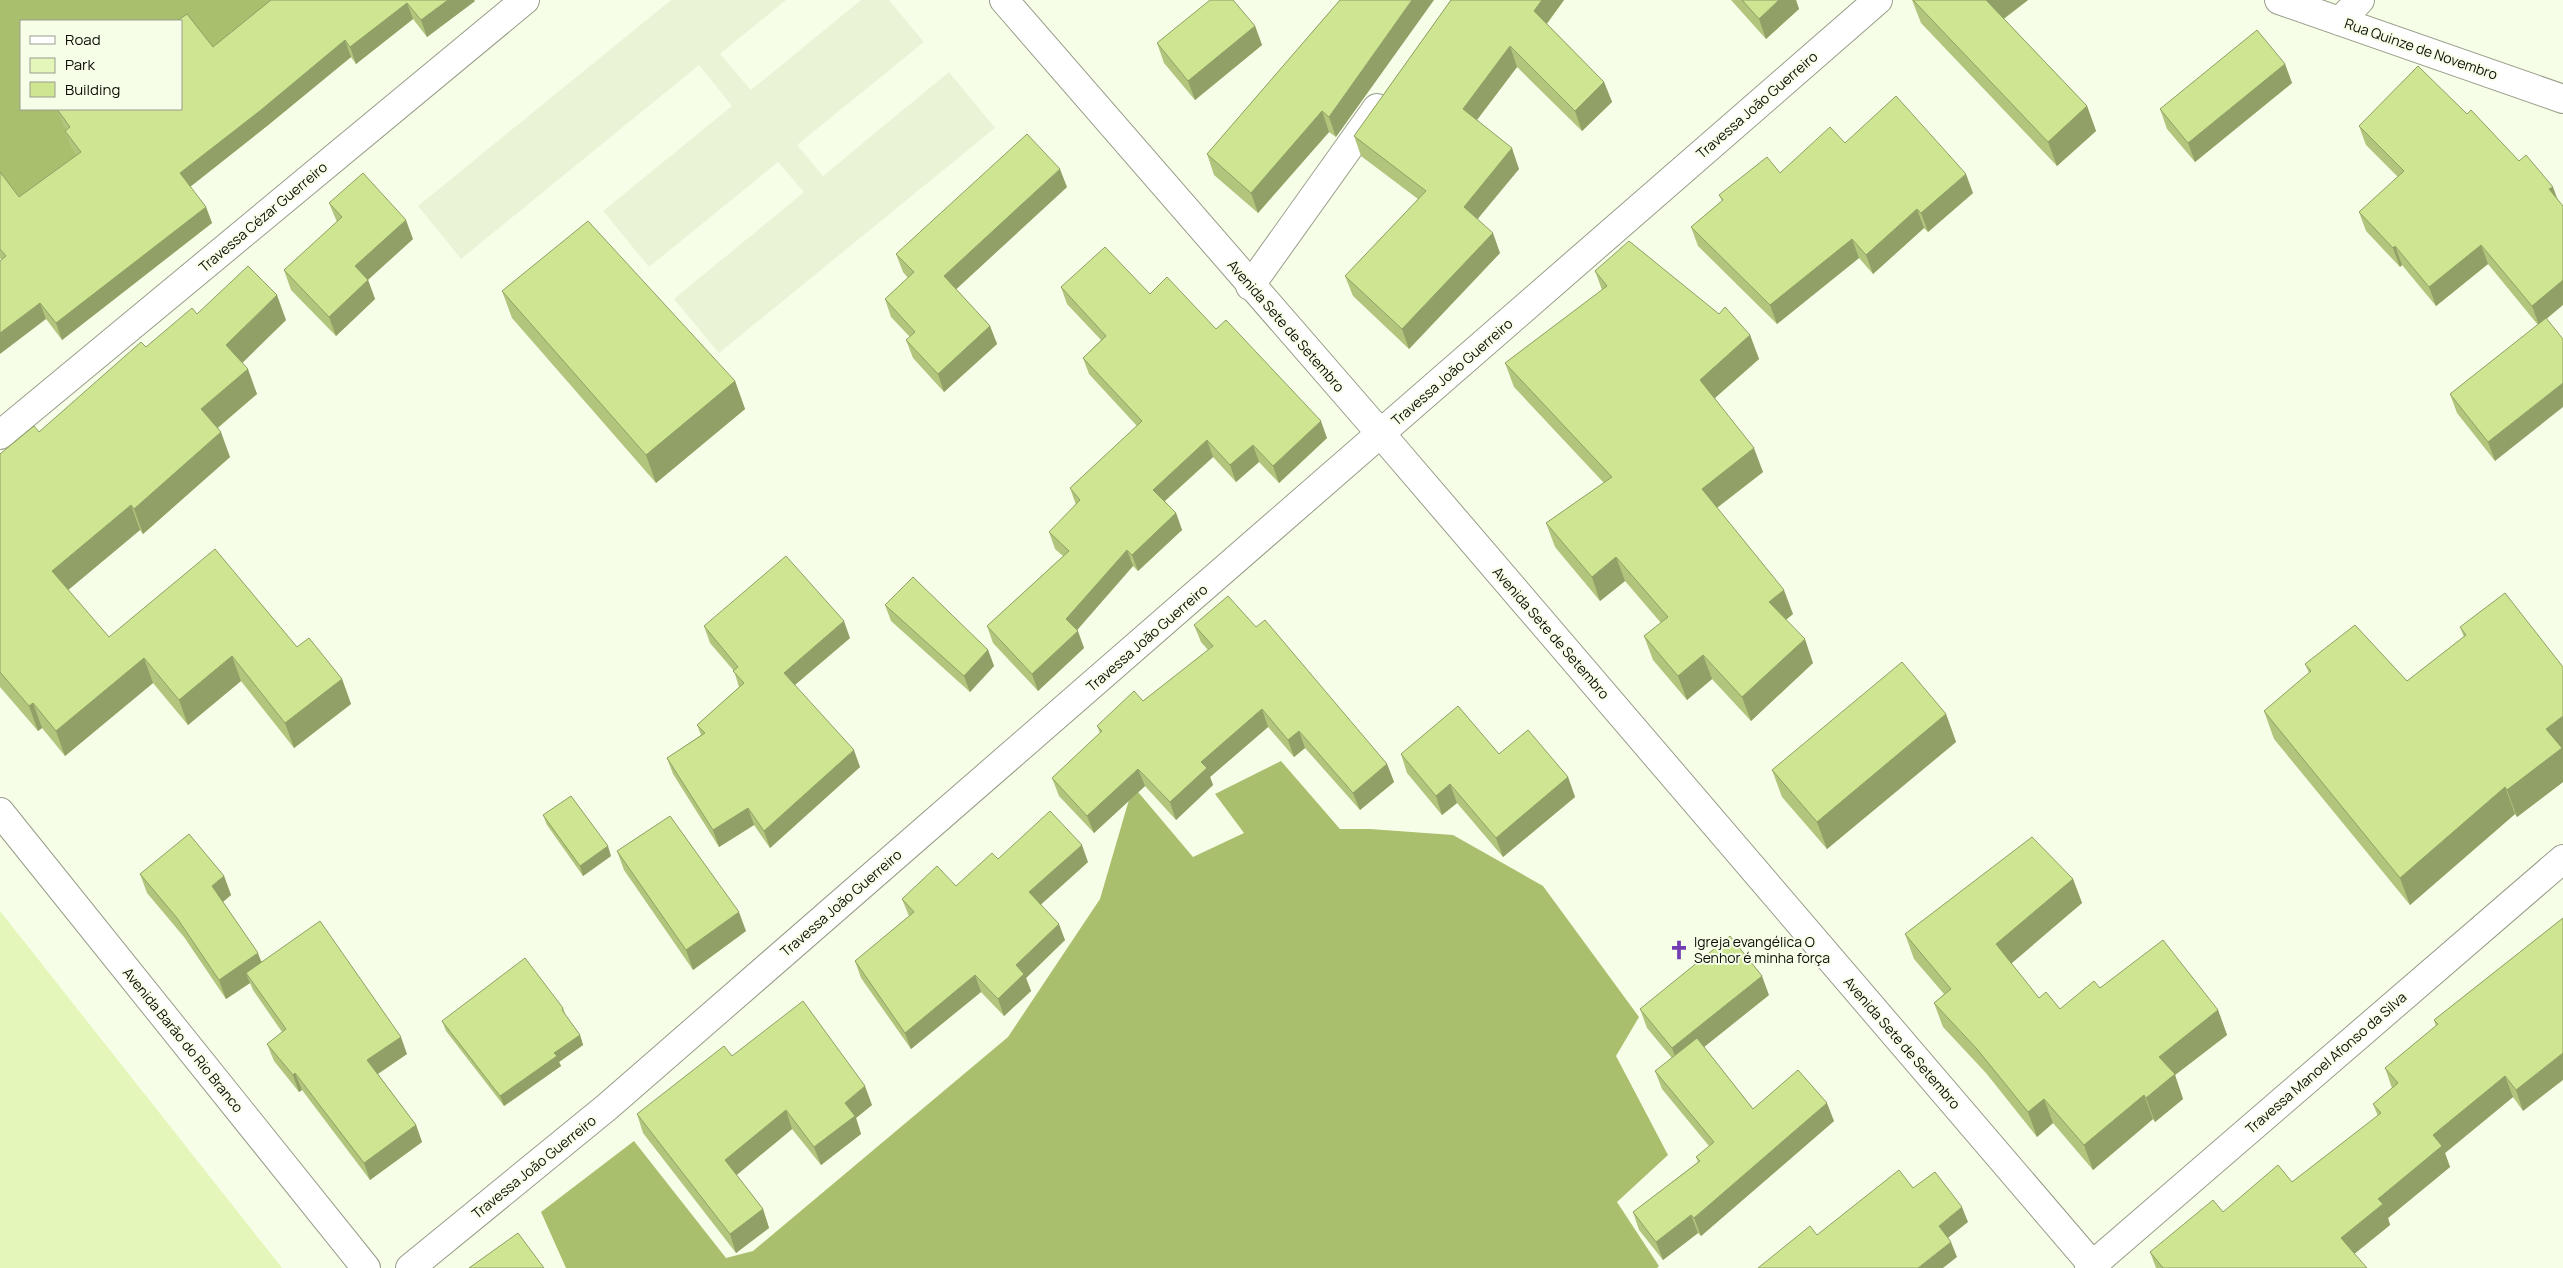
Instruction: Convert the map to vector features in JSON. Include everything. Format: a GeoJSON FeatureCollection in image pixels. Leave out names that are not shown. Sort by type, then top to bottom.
{"type":"FeatureCollection","features":[{"type":"Feature","properties":{"kind":"street","name":"Travessa Cézar Guerreiro"},"geometry":{"type":"LineString","coordinates":[[0,435],[525,0]]}},
{"type":"Feature","properties":{"kind":"street","name":"Avenida Sete de Setembro"},"geometry":{"type":"LineString","coordinates":[[1004,0],[1250,286],[1381,434],[2092,1267]]}},
{"type":"Feature","properties":{"kind":"street","name":"Travessa João Guerreiro"},"geometry":{"type":"LineString","coordinates":[[410,1268],[607,1107],[1878,0]]}},
{"type":"Feature","properties":{"kind":"street","name":"Rua Quinze de Novembro"},"geometry":{"type":"LineString","coordinates":[[2279,0],[2563,99]]}},
{"type":"Feature","properties":{"kind":"street"},"geometry":{"type":"LineString","coordinates":[[2340,21],[2360,0]]}},
{"type":"Feature","properties":{"kind":"street"},"geometry":{"type":"LineString","coordinates":[[1250,286],[1391,87]]}},
{"type":"Feature","properties":{"kind":"street","name":"Avenida Barão do Rio Branco"},"geometry":{"type":"LineString","coordinates":[[0,812],[366,1268]]}},
{"type":"Feature","properties":{"kind":"street","name":"Travessa Manoel Afonso da Silva"},"geometry":{"type":"LineString","coordinates":[[2092,1267],[2563,859]]}},
{"type":"Feature","properties":{"kind":"shaded area"},"geometry":{"type":"Polygon","coordinates":[[[671,0],[786,0],[720,54],[751,90],[861,0],[889,0],[924,42],[797,145],[823,176],[949,72],[995,128],[719,353],[674,299],[804,192],[778,162],[649,267],[603,211],[732,106],[699,65],[461,259],[418,206],[671,0]]]}},
{"type":"Feature","properties":{"kind":"green space"},"geometry":{"type":"Polygon","coordinates":[[[0,0],[310,0],[182,91],[182,20],[20,20],[20,110],[156,110],[0,220],[0,0]]]}},
{"type":"Feature","properties":{"kind":"green space"},"geometry":{"type":"Polygon","coordinates":[[[1281,761],[1340,829],[1370,829],[1453,835],[1543,886],[1639,1017],[1616,1056],[1668,1155],[1617,1202],[1659,1266],[1657,1268],[566,1268],[541,1212],[634,1141],[726,1258],[753,1251],[1008,1037],[1100,899],[1133,786],[1193,857],[1244,833],[1215,794],[1281,761]]]}},
{"type":"Feature","properties":{"kind":"green space"},"geometry":{"type":"Polygon","coordinates":[[[0,911],[282,1268],[0,1268],[0,911]]]}},
{"type":"Feature","properties":{"kind":"building"},"geometry":{"type":"Polygon","coordinates":[[[271,0],[448,0],[421,20],[407,3],[350,47],[345,40],[261,110],[180,173],[206,207],[56,323],[40,303],[0,333],[0,261],[6,256],[0,249],[0,172],[19,197],[81,152],[65,131],[70,127],[58,110],[182,110],[182,20],[178,20],[187,14],[213,47],[271,0]]]}},
{"type":"Feature","properties":{"kind":"building"},"geometry":{"type":"Polygon","coordinates":[[[1210,0],[1233,0],[1255,26],[1188,81],[1157,43],[1210,0]]]}},
{"type":"Feature","properties":{"kind":"building"},"geometry":{"type":"Polygon","coordinates":[[[1340,0],[1412,0],[1329,117],[1322,111],[1251,193],[1207,154],[1340,0]]]}},
{"type":"Feature","properties":{"kind":"building"},"geometry":{"type":"Polygon","coordinates":[[[1451,0],[1542,0],[1534,11],[1604,82],[1575,111],[1510,46],[1463,109],[1512,148],[1464,207],[1493,233],[1402,329],[1345,276],[1426,191],[1354,136],[1451,0]]]}},
{"type":"Feature","properties":{"kind":"building"},"geometry":{"type":"Polygon","coordinates":[[[1742,0],[1779,0],[1759,19],[1742,0]]]}},
{"type":"Feature","properties":{"kind":"building"},"geometry":{"type":"Polygon","coordinates":[[[1913,0],[1986,0],[2087,106],[2048,142],[1913,0]]]}},
{"type":"Feature","properties":{"kind":"building"},"geometry":{"type":"Polygon","coordinates":[[[2257,30],[2285,64],[2188,143],[2160,109],[2257,30]]]}},
{"type":"Feature","properties":{"kind":"building"},"geometry":{"type":"Polygon","coordinates":[[[2418,66],[2467,114],[2471,110],[2519,161],[2526,155],[2553,187],[2549,189],[2563,206],[2563,280],[2532,306],[2481,245],[2429,287],[2395,246],[2393,248],[2359,212],[2404,171],[2359,126],[2418,66]]]}},
{"type":"Feature","properties":{"kind":"building"},"geometry":{"type":"Polygon","coordinates":[[[1896,96],[1966,174],[1921,213],[1917,209],[1866,255],[1852,239],[1770,305],[1691,227],[1723,200],[1719,195],[1767,157],[1780,173],[1830,127],[1845,143],[1896,96]]]}},
{"type":"Feature","properties":{"kind":"building"},"geometry":{"type":"Polygon","coordinates":[[[1027,134],[1060,169],[944,276],[990,326],[938,374],[906,340],[915,332],[885,299],[914,272],[896,254],[1027,134]]]}},
{"type":"Feature","properties":{"kind":"building"},"geometry":{"type":"Polygon","coordinates":[[[363,173],[406,220],[355,266],[368,280],[329,317],[284,270],[342,217],[329,203],[363,173]]]}},
{"type":"Feature","properties":{"kind":"building"},"geometry":{"type":"Polygon","coordinates":[[[588,221],[735,381],[646,455],[502,291],[588,221]]]}},
{"type":"Feature","properties":{"kind":"building"},"geometry":{"type":"Polygon","coordinates":[[[1629,241],[1719,314],[1725,307],[1750,335],[1700,380],[1754,448],[1702,489],[1784,590],[1769,602],[1805,639],[1742,697],[1703,655],[1678,676],[1644,636],[1668,617],[1616,557],[1592,577],[1546,523],[1612,477],[1505,363],[1607,286],[1595,271],[1629,241]]]}},
{"type":"Feature","properties":{"kind":"building"},"geometry":{"type":"Polygon","coordinates":[[[1105,247],[1150,294],[1167,277],[1216,329],[1226,320],[1321,421],[1273,466],[1253,445],[1230,465],[1207,440],[1153,490],[1176,513],[1132,555],[1127,550],[1066,619],[1078,631],[1032,674],[987,626],[1069,551],[1049,532],[1080,500],[1070,488],[1142,421],[1083,358],[1106,336],[1061,287],[1105,247]]]}},
{"type":"Feature","properties":{"kind":"building"},"geometry":{"type":"Polygon","coordinates":[[[248,266],[277,295],[226,345],[248,369],[201,409],[221,432],[134,509],[131,505],[52,571],[109,637],[215,549],[297,647],[309,638],[342,679],[285,723],[232,656],[179,700],[144,658],[56,731],[33,703],[29,706],[0,672],[0,454],[34,426],[39,432],[141,342],[146,347],[192,308],[197,314],[248,266]]]}},
{"type":"Feature","properties":{"kind":"building"},"geometry":{"type":"Polygon","coordinates":[[[2546,318],[2563,339],[2563,383],[2488,442],[2450,394],[2546,318]]]}},
{"type":"Feature","properties":{"kind":"building"},"geometry":{"type":"Polygon","coordinates":[[[786,556],[844,621],[784,673],[854,750],[764,831],[748,808],[713,830],[667,758],[705,733],[697,725],[744,683],[733,671],[738,667],[704,626],[786,556]]]}},
{"type":"Feature","properties":{"kind":"building"},"geometry":{"type":"Polygon","coordinates":[[[913,577],[988,650],[964,676],[885,605],[913,577]]]}},
{"type":"Feature","properties":{"kind":"building"},"geometry":{"type":"Polygon","coordinates":[[[2505,593],[2563,667],[2563,716],[2546,729],[2562,748],[2507,790],[2505,787],[2400,878],[2264,711],[2311,671],[2305,664],[2355,625],[2407,681],[2466,635],[2460,627],[2505,593]]]}},
{"type":"Feature","properties":{"kind":"building"},"geometry":{"type":"Polygon","coordinates":[[[1228,596],[1256,627],[1265,620],[1387,764],[1353,793],[1299,731],[1288,740],[1262,709],[1201,762],[1207,768],[1170,802],[1138,769],[1087,816],[1052,778],[1102,731],[1097,726],[1134,691],[1143,701],[1213,646],[1194,625],[1228,596]]]}},
{"type":"Feature","properties":{"kind":"building"},"geometry":{"type":"Polygon","coordinates":[[[1902,662],[1946,714],[1817,822],[1772,770],[1902,662]]]}},
{"type":"Feature","properties":{"kind":"building"},"geometry":{"type":"Polygon","coordinates":[[[1458,706],[1499,754],[1528,730],[1568,777],[1496,838],[1450,784],[1436,796],[1401,754],[1458,706]]]}},
{"type":"Feature","properties":{"kind":"building"},"geometry":{"type":"Polygon","coordinates":[[[571,796],[608,846],[580,866],[543,815],[571,796]]]}},
{"type":"Feature","properties":{"kind":"building"},"geometry":{"type":"Polygon","coordinates":[[[1050,811],[1082,845],[1029,892],[1059,924],[1016,965],[1024,974],[998,999],[975,975],[905,1033],[855,961],[914,912],[902,899],[937,866],[956,886],[992,853],[998,859],[1050,811]]]}},
{"type":"Feature","properties":{"kind":"building"},"geometry":{"type":"Polygon","coordinates":[[[670,816],[739,912],[686,950],[617,851],[670,816]]]}},
{"type":"Feature","properties":{"kind":"building"},"geometry":{"type":"Polygon","coordinates":[[[189,834],[224,876],[212,886],[258,953],[219,980],[177,918],[140,874],[189,834]]]}},
{"type":"Feature","properties":{"kind":"building"},"geometry":{"type":"Polygon","coordinates":[[[2032,837],[2073,879],[1996,944],[2039,998],[2046,992],[2060,1009],[2094,981],[2100,988],[2163,940],[2218,1010],[2159,1057],[2175,1074],[2146,1098],[2144,1095],[2084,1145],[2044,1099],[2028,1112],[1977,1049],[1934,1003],[1951,989],[1905,934],[2032,837]]]}},
{"type":"Feature","properties":{"kind":"building"},"geometry":{"type":"Polygon","coordinates":[[[2563,918],[2563,1053],[2516,1090],[2505,1076],[2433,1135],[2442,1146],[2378,1199],[2383,1204],[2341,1238],[2367,1268],[2163,1268],[2150,1252],[2213,1200],[2223,1212],[2278,1165],[2292,1182],[2381,1113],[2373,1104],[2398,1083],[2385,1068],[2438,1024],[2434,1020],[2563,918]]]}},
{"type":"Feature","properties":{"kind":"building"},"geometry":{"type":"Polygon","coordinates":[[[320,921],[401,1037],[367,1060],[416,1125],[364,1163],[295,1073],[293,1075],[267,1044],[286,1029],[246,973],[320,921]]]}},
{"type":"Feature","properties":{"kind":"building"},"geometry":{"type":"Polygon","coordinates":[[[1730,936],[1762,976],[1672,1048],[1640,1009],[1730,936]]]}},
{"type":"Feature","properties":{"kind":"building"},"geometry":{"type":"Polygon","coordinates":[[[525,958],[563,1008],[562,1010],[580,1035],[554,1053],[557,1056],[500,1096],[442,1021],[525,958]]]}},
{"type":"Feature","properties":{"kind":"building"},"geometry":{"type":"Polygon","coordinates":[[[803,1001],[865,1086],[845,1103],[855,1116],[814,1147],[786,1110],[725,1160],[763,1209],[730,1234],[637,1114],[724,1046],[732,1056],[803,1001]]]}},
{"type":"Feature","properties":{"kind":"building"},"geometry":{"type":"Polygon","coordinates":[[[1697,1038],[1753,1109],[1798,1070],[1827,1103],[1694,1218],[1691,1215],[1656,1242],[1633,1212],[1700,1161],[1696,1157],[1714,1142],[1655,1071],[1697,1038]]]}},
{"type":"Feature","properties":{"kind":"building"},"geometry":{"type":"Polygon","coordinates":[[[1899,1170],[1913,1188],[1935,1172],[1962,1207],[1939,1226],[1951,1242],[1918,1268],[1758,1268],[1810,1226],[1817,1235],[1899,1170]]]}},
{"type":"Feature","properties":{"kind":"building"},"geometry":{"type":"Polygon","coordinates":[[[518,1233],[544,1268],[469,1268],[518,1233]]]}},
{"type":"Feature","properties":{"kind":"place","name":"Igreja evangélica O Senhor é minha força"},"geometry":{"type":"Point","coordinates":[1679,950]}}]}
